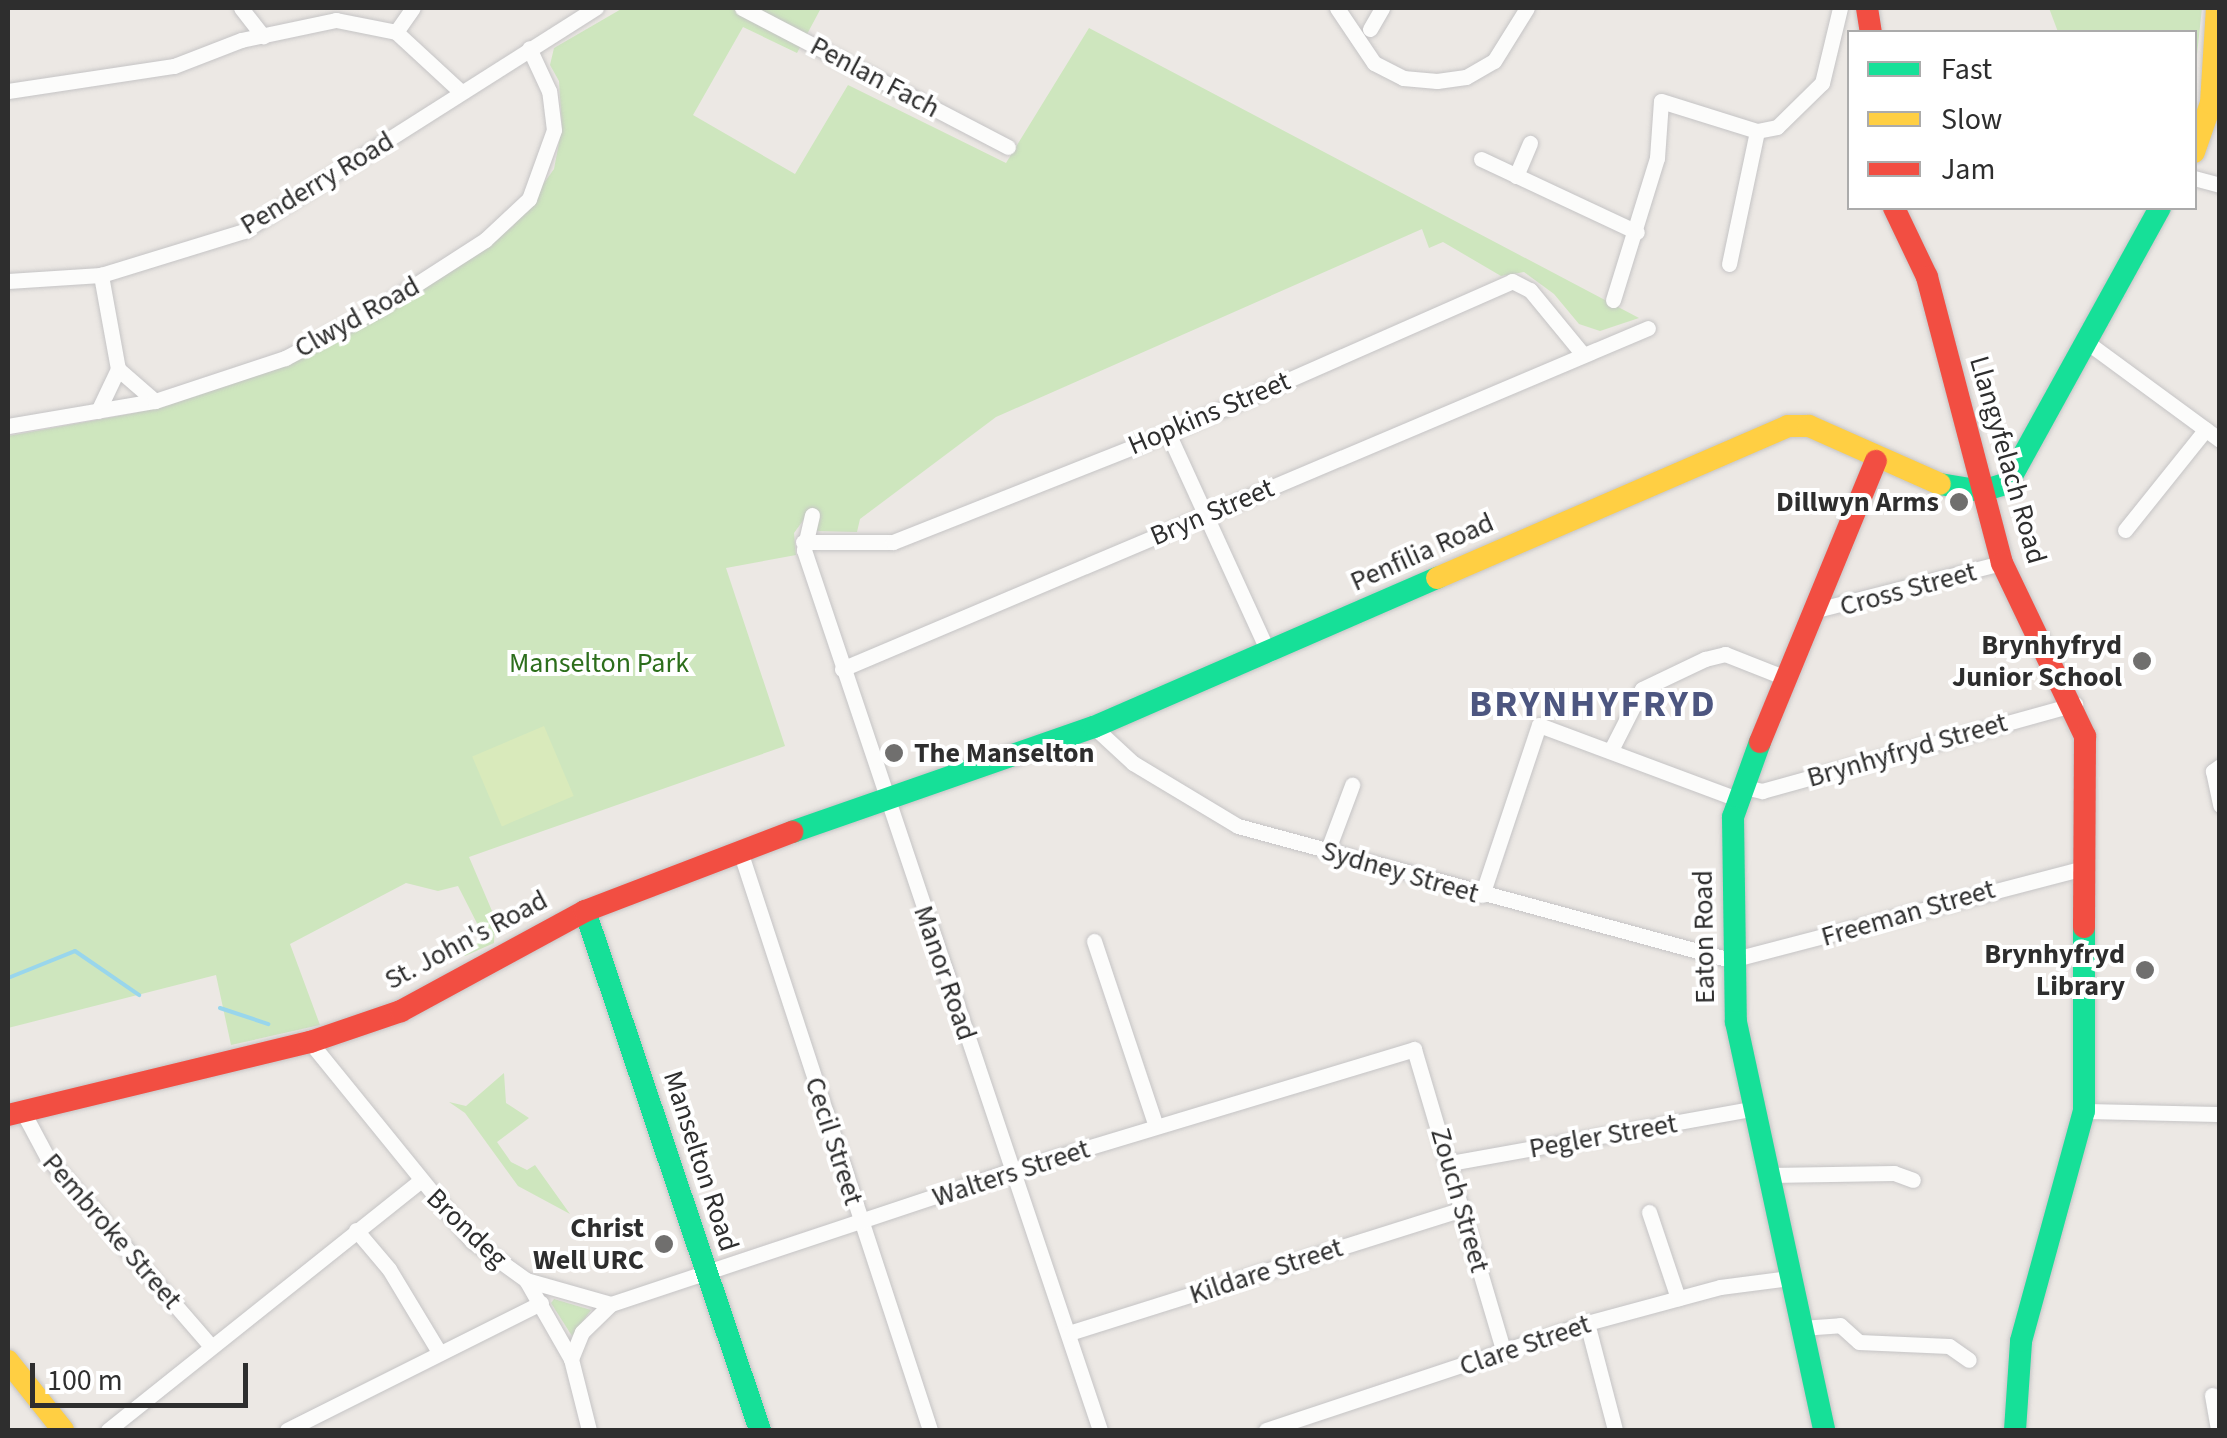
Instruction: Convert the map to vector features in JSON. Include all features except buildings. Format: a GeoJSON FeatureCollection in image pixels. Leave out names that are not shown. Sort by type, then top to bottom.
{"type":"FeatureCollection","features":[{"type":"Feature","properties":{"kind":"street"},"geometry":{"type":"LineString","coordinates":[[241,8],[264,36]]}},
{"type":"Feature","properties":{"kind":"street"},"geometry":{"type":"LineString","coordinates":[[396,32],[414,8]]}},
{"type":"Feature","properties":{"kind":"street","name":"Penderry Road"},"geometry":{"type":"LineString","coordinates":[[8,282],[102,275],[244,231],[307,196],[460,92],[596,8]]}},
{"type":"Feature","properties":{"kind":"street","name":"Penlan Fach"},"geometry":{"type":"LineString","coordinates":[[742,8],[1008,147]]}},
{"type":"Feature","properties":{"kind":"street"},"geometry":{"type":"LineString","coordinates":[[1336,8],[1374,63],[1404,78],[1437,81],[1466,77],[1494,60],[1527,8]]}},
{"type":"Feature","properties":{"kind":"street"},"geometry":{"type":"LineString","coordinates":[[1613,300],[1657,158],[1661,102],[1757,131],[1777,127],[1822,84],[1840,8]]}},
{"type":"Feature","properties":{"kind":"street"},"geometry":{"type":"LineString","coordinates":[[2197,143],[2211,103],[2217,8]]}},
{"type":"Feature","properties":{"kind":"street"},"geometry":{"type":"LineString","coordinates":[[1370,30],[1378,9]]}},
{"type":"Feature","properties":{"kind":"street"},"geometry":{"type":"LineString","coordinates":[[8,90],[174,66],[264,36],[336,20],[396,32],[460,92]]}},
{"type":"Feature","properties":{"kind":"street","name":"Clwyd Road"},"geometry":{"type":"LineString","coordinates":[[8,426],[155,400],[285,358],[381,307],[484,240],[528,199],[554,130],[549,91],[529,48]]}},
{"type":"Feature","properties":{"kind":"street"},"geometry":{"type":"LineString","coordinates":[[1730,264],[1757,131]]}},
{"type":"Feature","properties":{"kind":"street"},"geometry":{"type":"LineString","coordinates":[[1516,176],[1530,143]]}},
{"type":"Feature","properties":{"kind":"street"},"geometry":{"type":"LineString","coordinates":[[1481,159],[1636,232]]}},
{"type":"Feature","properties":{"kind":"street","name":"Llangyfelach Road"},"geometry":{"type":"LineString","coordinates":[[1895,210],[1927,276],[2002,563],[2075,704],[2088,769],[2084,1111],[2021,1341],[2015,1430]]}},
{"type":"Feature","properties":{"kind":"street"},"geometry":{"type":"LineString","coordinates":[[1982,491],[2008,483],[2020,470],[2159,210]]}},
{"type":"Feature","properties":{"kind":"street"},"geometry":{"type":"LineString","coordinates":[[98,411],[118,369],[102,275]]}},
{"type":"Feature","properties":{"kind":"street","name":"Hopkins Street"},"geometry":{"type":"LineString","coordinates":[[803,542],[893,542],[1168,433],[1512,281],[1530,290],[1581,352]]}},
{"type":"Feature","properties":{"kind":"street","name":"Bryn Street"},"geometry":{"type":"LineString","coordinates":[[842,668],[1206,516],[1581,352],[1648,328]]}},
{"type":"Feature","properties":{"kind":"street"},"geometry":{"type":"LineString","coordinates":[[2088,342],[2220,440]]}},
{"type":"Feature","properties":{"kind":"street"},"geometry":{"type":"LineString","coordinates":[[118,369],[155,400]]}},
{"type":"Feature","properties":{"kind":"street","name":"Penfilia Road"},"geometry":{"type":"LineString","coordinates":[[883,797],[1094,727],[1788,426],[1809,426],[1876,461],[1946,486],[1982,491]]}},
{"type":"Feature","properties":{"kind":"street"},"geometry":{"type":"LineString","coordinates":[[2125,530],[2206,429]]}},
{"type":"Feature","properties":{"kind":"street"},"geometry":{"type":"LineString","coordinates":[[1168,433],[1269,654]]}},
{"type":"Feature","properties":{"kind":"street","name":"Eaton Road"},"geometry":{"type":"LineString","coordinates":[[1824,1430],[1736,1022],[1731,960],[1737,792],[1876,461]]}},
{"type":"Feature","properties":{"kind":"street"},"geometry":{"type":"LineString","coordinates":[[803,542],[812,515]]}},
{"type":"Feature","properties":{"kind":"street","name":"Manor Road"},"geometry":{"type":"LineString","coordinates":[[803,542],[883,797],[1100,1430]]}},
{"type":"Feature","properties":{"kind":"street","name":"Cross Street"},"geometry":{"type":"LineString","coordinates":[[1813,611],[2002,563]]}},
{"type":"Feature","properties":{"kind":"street"},"geometry":{"type":"LineString","coordinates":[[1612,748],[1642,689],[1705,659],[1726,654],[1783,677]]}},
{"type":"Feature","properties":{"kind":"street","name":"Brynhyfryd Street"},"geometry":{"type":"LineString","coordinates":[[1737,792],[1762,790],[2075,704]]}},
{"type":"Feature","properties":{"kind":"street"},"geometry":{"type":"LineString","coordinates":[[1482,896],[1539,725],[1737,792]]}},
{"type":"Feature","properties":{"kind":"street","name":"Sydney Street"},"geometry":{"type":"LineString","coordinates":[[1094,727],[1133,764],[1238,826],[1482,896],[1731,960]]}},
{"type":"Feature","properties":{"kind":"street"},"geometry":{"type":"LineString","coordinates":[[2216,769],[2220,804]]}},
{"type":"Feature","properties":{"kind":"street"},"geometry":{"type":"LineString","coordinates":[[1328,852],[1352,785]]}},
{"type":"Feature","properties":{"kind":"street","name":"St. John's Road"},"geometry":{"type":"LineString","coordinates":[[15,1114],[310,1042],[401,1012],[585,910],[883,797]]}},
{"type":"Feature","properties":{"kind":"street","name":"Cecil Street"},"geometry":{"type":"LineString","coordinates":[[740,852],[930,1430]]}},
{"type":"Feature","properties":{"kind":"street","name":"Freeman Street"},"geometry":{"type":"LineString","coordinates":[[1731,960],[2085,868]]}},
{"type":"Feature","properties":{"kind":"street","name":"Manselton Road"},"geometry":{"type":"LineString","coordinates":[[585,910],[760,1430]]}},
{"type":"Feature","properties":{"kind":"street"},"geometry":{"type":"LineString","coordinates":[[1094,941],[1156,1126]]}},
{"type":"Feature","properties":{"kind":"street","name":"Brondeg"},"geometry":{"type":"LineString","coordinates":[[310,1042],[472,1241],[526,1280],[571,1359],[590,1430]]}},
{"type":"Feature","properties":{"kind":"street","name":"Walters Street"},"geometry":{"type":"LineString","coordinates":[[571,1359],[582,1332],[611,1304],[1014,1170],[1414,1049]]}},
{"type":"Feature","properties":{"kind":"street","name":"Zouch Street"},"geometry":{"type":"LineString","coordinates":[[1414,1049],[1504,1352]]}},
{"type":"Feature","properties":{"kind":"street","name":"Pegler Street"},"geometry":{"type":"LineString","coordinates":[[1450,1164],[1755,1108]]}},
{"type":"Feature","properties":{"kind":"street"},"geometry":{"type":"LineString","coordinates":[[2084,1111],[2220,1114]]}},
{"type":"Feature","properties":{"kind":"street","name":"Pembroke Street"},"geometry":{"type":"LineString","coordinates":[[15,1114],[47,1157],[209,1344]]}},
{"type":"Feature","properties":{"kind":"street"},"geometry":{"type":"LineString","coordinates":[[1769,1175],[1894,1173],[1913,1180]]}},
{"type":"Feature","properties":{"kind":"street"},"geometry":{"type":"LineString","coordinates":[[108,1430],[209,1344],[420,1181]]}},
{"type":"Feature","properties":{"kind":"street","name":"Kildare Street"},"geometry":{"type":"LineString","coordinates":[[1068,1334],[1463,1208]]}},
{"type":"Feature","properties":{"kind":"street"},"geometry":{"type":"LineString","coordinates":[[1649,1212],[1678,1298]]}},
{"type":"Feature","properties":{"kind":"street"},"geometry":{"type":"LineString","coordinates":[[356,1230],[389,1270],[439,1352]]}},
{"type":"Feature","properties":{"kind":"street","name":"Clare Street"},"geometry":{"type":"LineString","coordinates":[[1266,1430],[1587,1323],[1678,1298],[1789,1278]]}},
{"type":"Feature","properties":{"kind":"street"},"geometry":{"type":"LineString","coordinates":[[526,1280],[611,1304]]}},
{"type":"Feature","properties":{"kind":"street"},"geometry":{"type":"LineString","coordinates":[[287,1430],[308,1427],[439,1352],[541,1303]]}},
{"type":"Feature","properties":{"kind":"street"},"geometry":{"type":"LineString","coordinates":[[1587,1323],[1615,1430]]}},
{"type":"Feature","properties":{"kind":"street"},"geometry":{"type":"LineString","coordinates":[[1801,1328],[1829,1324],[1858,1342],[1950,1346],[1969,1360]]}},
{"type":"Feature","properties":{"kind":"street"},"geometry":{"type":"LineString","coordinates":[[1950,1346],[1958,1331]]}},
{"type":"Feature","properties":{"kind":"street"},"geometry":{"type":"LineString","coordinates":[[8,1361],[64,1430]]}},
{"type":"Feature","properties":{"kind":"street"},"geometry":{"type":"LineString","coordinates":[[2212,1396],[2218,1430]]}},
{"type":"Feature","properties":{"kind":"green space","name":"Manselton Park"},"geometry":{"type":"Polygon","coordinates":[[[623,8],[821,8],[797,53],[743,27],[693,115],[795,174],[848,85],[1006,163],[1089,28],[1639,318],[1600,331],[1579,324],[1554,294],[1524,272],[1501,276],[1443,242],[1429,248],[1422,229],[996,417],[860,519],[857,532],[814,531],[813,507],[794,533],[796,555],[726,568],[785,746],[469,857],[495,918],[494,943],[465,956],[461,953],[485,939],[458,886],[438,891],[406,883],[290,944],[320,1025],[231,1045],[216,975],[8,1028],[8,436],[135,413],[286,365],[477,255],[513,226],[554,169],[562,127],[559,81],[550,65],[554,48],[623,8]]]}},
{"type":"Feature","properties":{"kind":"green space"},"geometry":{"type":"Polygon","coordinates":[[[2049,8],[2202,8],[2197,54],[2197,30],[2057,30],[2049,8]]]}},
{"type":"Feature","properties":{"kind":"green space"},"geometry":{"type":"Polygon","coordinates":[[[544,726],[574,796],[502,826],[472,756],[544,726]]]}},
{"type":"Feature","properties":{"kind":"green space"},"geometry":{"type":"Polygon","coordinates":[[[504,1073],[506,1103],[529,1118],[497,1142],[511,1162],[527,1170],[535,1165],[570,1214],[518,1186],[465,1113],[449,1102],[466,1106],[504,1073]]]}},
{"type":"Feature","properties":{"kind":"green space"},"geometry":{"type":"Polygon","coordinates":[[[554,1299],[591,1310],[572,1336],[551,1303],[554,1299]]]}},
{"type":"Feature","properties":{"kind":"waterway"},"geometry":{"type":"LineString","coordinates":[[8,978],[75,951],[139,995]]}},
{"type":"Feature","properties":{"kind":"waterway"},"geometry":{"type":"LineString","coordinates":[[220,1008],[268,1024]]}},
{"type":"Feature","properties":{"kind":"traffic: fast"},"geometry":{"type":"LineString","coordinates":[[1940,484],[1982,491],[2008,483],[2159,210]]}},
{"type":"Feature","properties":{"kind":"traffic: fast"},"geometry":{"type":"LineString","coordinates":[[792,832],[1094,727],[1437,578]]}},
{"type":"Feature","properties":{"kind":"traffic: fast"},"geometry":{"type":"LineString","coordinates":[[1760,742],[1733,817],[1736,1022],[1824,1430]]}},
{"type":"Feature","properties":{"kind":"traffic: fast"},"geometry":{"type":"LineString","coordinates":[[585,911],[760,1430]]}},
{"type":"Feature","properties":{"kind":"traffic: fast"},"geometry":{"type":"LineString","coordinates":[[2015,1430],[2021,1341],[2084,1111],[2084,927]]}},
{"type":"Feature","properties":{"kind":"traffic: slow"},"geometry":{"type":"LineString","coordinates":[[2197,143],[2211,103],[2217,8]]}},
{"type":"Feature","properties":{"kind":"traffic: slow"},"geometry":{"type":"LineString","coordinates":[[1437,578],[1788,426],[1809,426],[1940,484]]}},
{"type":"Feature","properties":{"kind":"traffic: slow"},"geometry":{"type":"LineString","coordinates":[[8,1361],[63,1430]]}},
{"type":"Feature","properties":{"kind":"traffic: jam"},"geometry":{"type":"LineString","coordinates":[[1867,8],[1871,30]]}},
{"type":"Feature","properties":{"kind":"traffic: jam"},"geometry":{"type":"LineString","coordinates":[[1895,210],[1927,277],[2002,563],[2085,736],[2084,927]]}},
{"type":"Feature","properties":{"kind":"traffic: jam"},"geometry":{"type":"LineString","coordinates":[[1760,742],[1876,461]]}},
{"type":"Feature","properties":{"kind":"traffic: jam"},"geometry":{"type":"LineString","coordinates":[[8,1115],[310,1042],[401,1011],[585,911],[792,832]]}},
{"type":"Feature","properties":{"kind":"place","name":"Dillwyn Arms"},"geometry":{"type":"Point","coordinates":[1959,502]}},
{"type":"Feature","properties":{"kind":"place","name":"Brynhyfryd Junior School"},"geometry":{"type":"Point","coordinates":[2142,661]}},
{"type":"Feature","properties":{"kind":"place","name":"The Manselton"},"geometry":{"type":"Point","coordinates":[894,753]}},
{"type":"Feature","properties":{"kind":"place","name":"Brynhyfryd Library"},"geometry":{"type":"Point","coordinates":[2145,970]}},
{"type":"Feature","properties":{"kind":"place","name":"Christ Well URC"},"geometry":{"type":"Point","coordinates":[664,1244]}},
{"type":"Feature","properties":{"kind":"district","name":"BRYNHYFRYD"},"geometry":{"type":"Point","coordinates":[1593,705]}}]}
